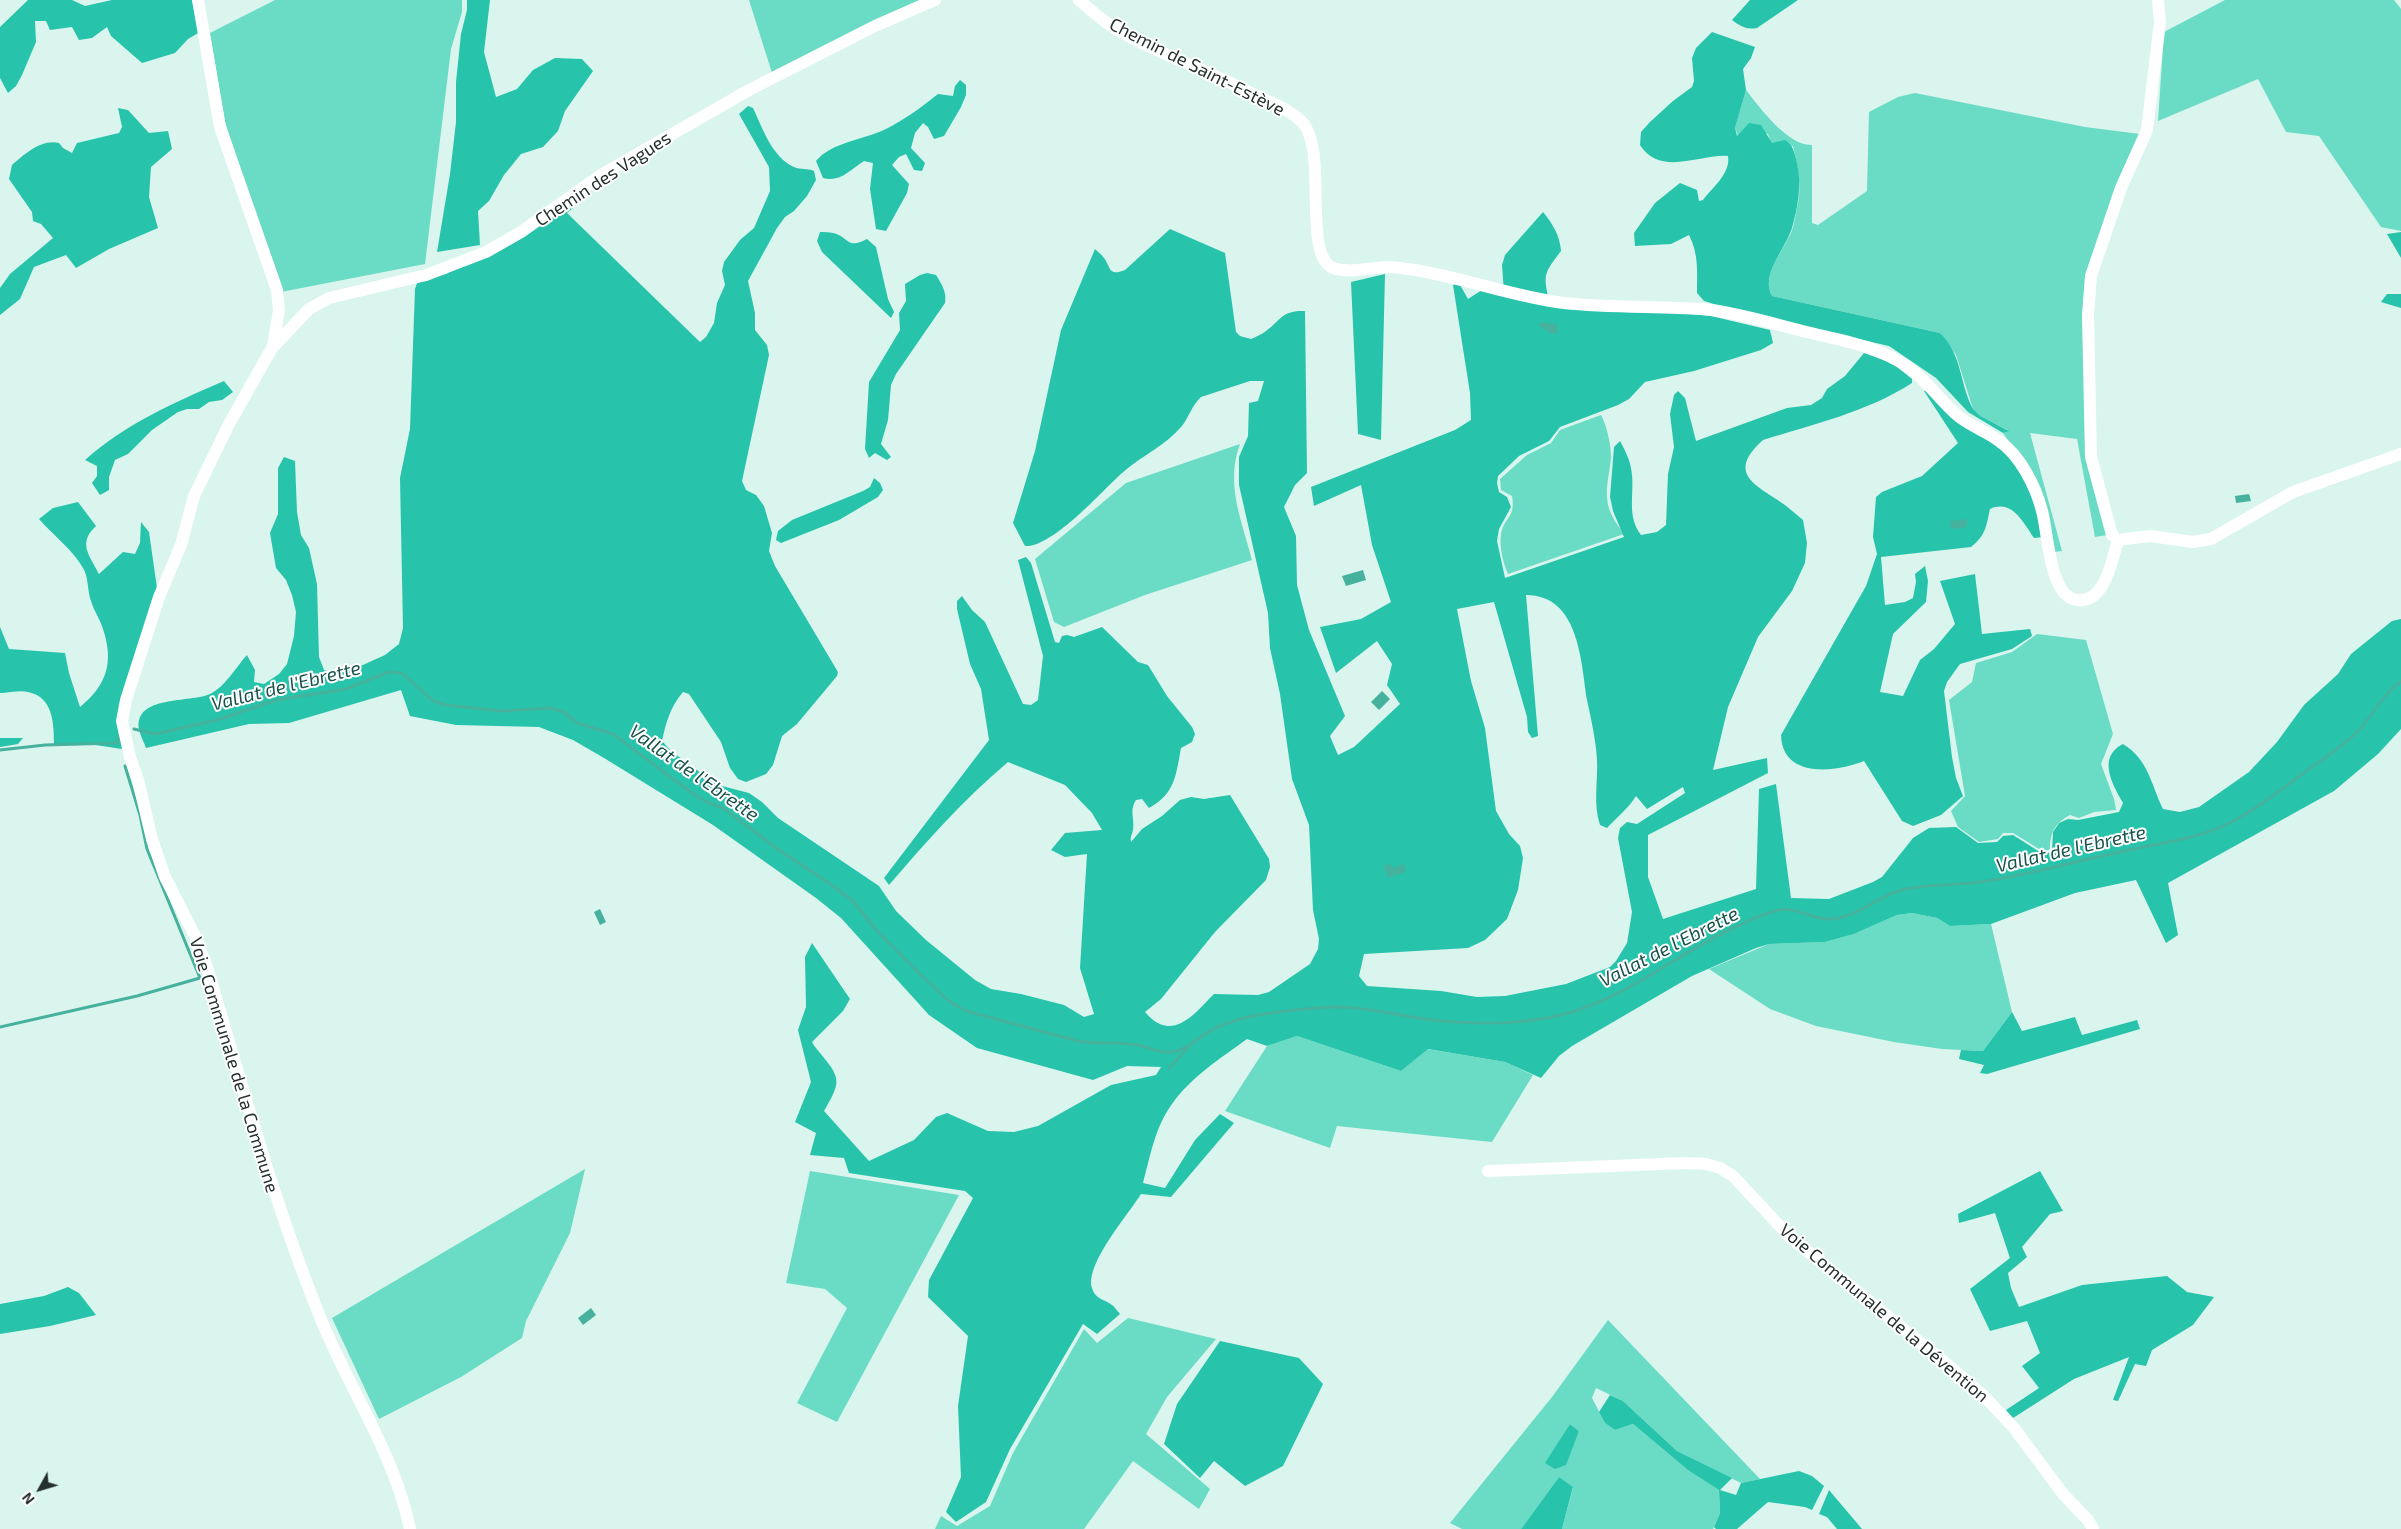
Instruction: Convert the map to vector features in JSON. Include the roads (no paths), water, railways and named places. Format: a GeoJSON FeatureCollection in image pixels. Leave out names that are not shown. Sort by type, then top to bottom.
{"type":"FeatureCollection","features":[{"type":"Feature","properties":{"kind":"street"},"geometry":{"type":"LineString","coordinates":[[198,0],[220,127],[277,290],[278,318],[272,348]]}},
{"type":"Feature","properties":{"kind":"street","name":"Chemin des Vagues"},"geometry":{"type":"LineString","coordinates":[[272,348],[309,309],[329,298],[426,275],[486,252],[522,232],[610,170],[750,90],[875,26],[935,0]]}},
{"type":"Feature","properties":{"kind":"street","name":"Chemin de Saint-Estève"},"geometry":{"type":"LineString","coordinates":[[1079,0],[1122,33],[1206,70],[1287,111],[1305,125],[1310,135],[1315,158],[1319,247],[1322,256],[1333,268],[1351,270],[1398,267],[1563,303],[1657,309],[1705,309],[1852,343],[1883,353],[1913,370],[1958,416],[1998,439],[2016,458],[2030,482],[2042,510],[2053,567],[2059,585],[2069,597],[2080,600],[2091,598],[2098,593],[2104,582],[2118,540]]}},
{"type":"Feature","properties":{"kind":"street"},"geometry":{"type":"LineString","coordinates":[[2158,0],[2160,22],[2147,130],[2121,188],[2092,276],[2088,315],[2091,457],[2112,535],[2118,540],[2150,536],[2193,542],[2211,539],[2293,492],[2401,454]]}},
{"type":"Feature","properties":{"kind":"street","name":"Voie Communale de la Commune"},"geometry":{"type":"LineString","coordinates":[[272,348],[234,416],[194,496],[181,545],[159,597],[126,700],[122,721],[152,839],[165,877],[195,936],[207,967],[271,1185],[288,1236],[339,1360],[385,1451],[395,1476],[410,1529]]}},
{"type":"Feature","properties":{"kind":"street","name":"Voie Communale de la Dévention"},"geometry":{"type":"LineString","coordinates":[[1488,1171],[1686,1163],[1706,1164],[1720,1168],[1733,1176],[1790,1237],[1818,1262],[1984,1396],[2014,1428],[2063,1494],[2088,1520],[2093,1529]]}},
{"type":"Feature","properties":{"kind":"waterway","name":"Vallat de l'Ebrette"},"geometry":{"type":"LineString","coordinates":[[134,729],[155,734],[217,720],[277,700],[346,689],[389,672],[402,673],[433,701],[446,705],[501,711],[550,708],[564,712],[577,723],[613,734],[689,791],[707,802],[723,808],[783,853],[852,900],[878,932],[950,1002],[966,1011],[1078,1041],[1118,1043],[1168,1052],[1183,1049],[1214,1029],[1232,1022],[1256,1015],[1293,1010],[1345,1007],[1425,1019],[1476,1023],[1528,1021],[1561,1015],[1585,1008],[1608,998],[1718,936],[1770,912],[1792,910],[1817,917],[1839,918],[1902,890],[1923,886],[1976,883],[2004,878],[2200,834],[2225,825],[2245,814],[2339,748],[2359,730],[2389,692],[2401,681]]}},
{"type":"Feature","properties":{"kind":"waterway","name":"Vallat de l'Ebrette"},"geometry":{"type":"LineString","coordinates":[[0,750],[45,745],[117,743],[119,735]]}},
{"type":"Feature","properties":{"kind":"waterway"},"geometry":{"type":"LineString","coordinates":[[0,1027],[137,996],[200,978],[147,849],[140,815],[125,766]]}},
{"type":"Feature","properties":{"kind":"waterway","name":"Vallat de l'Ebrette"},"geometry":{"type":"LineString","coordinates":[[1169,1068],[1189,1047]]}}]}
